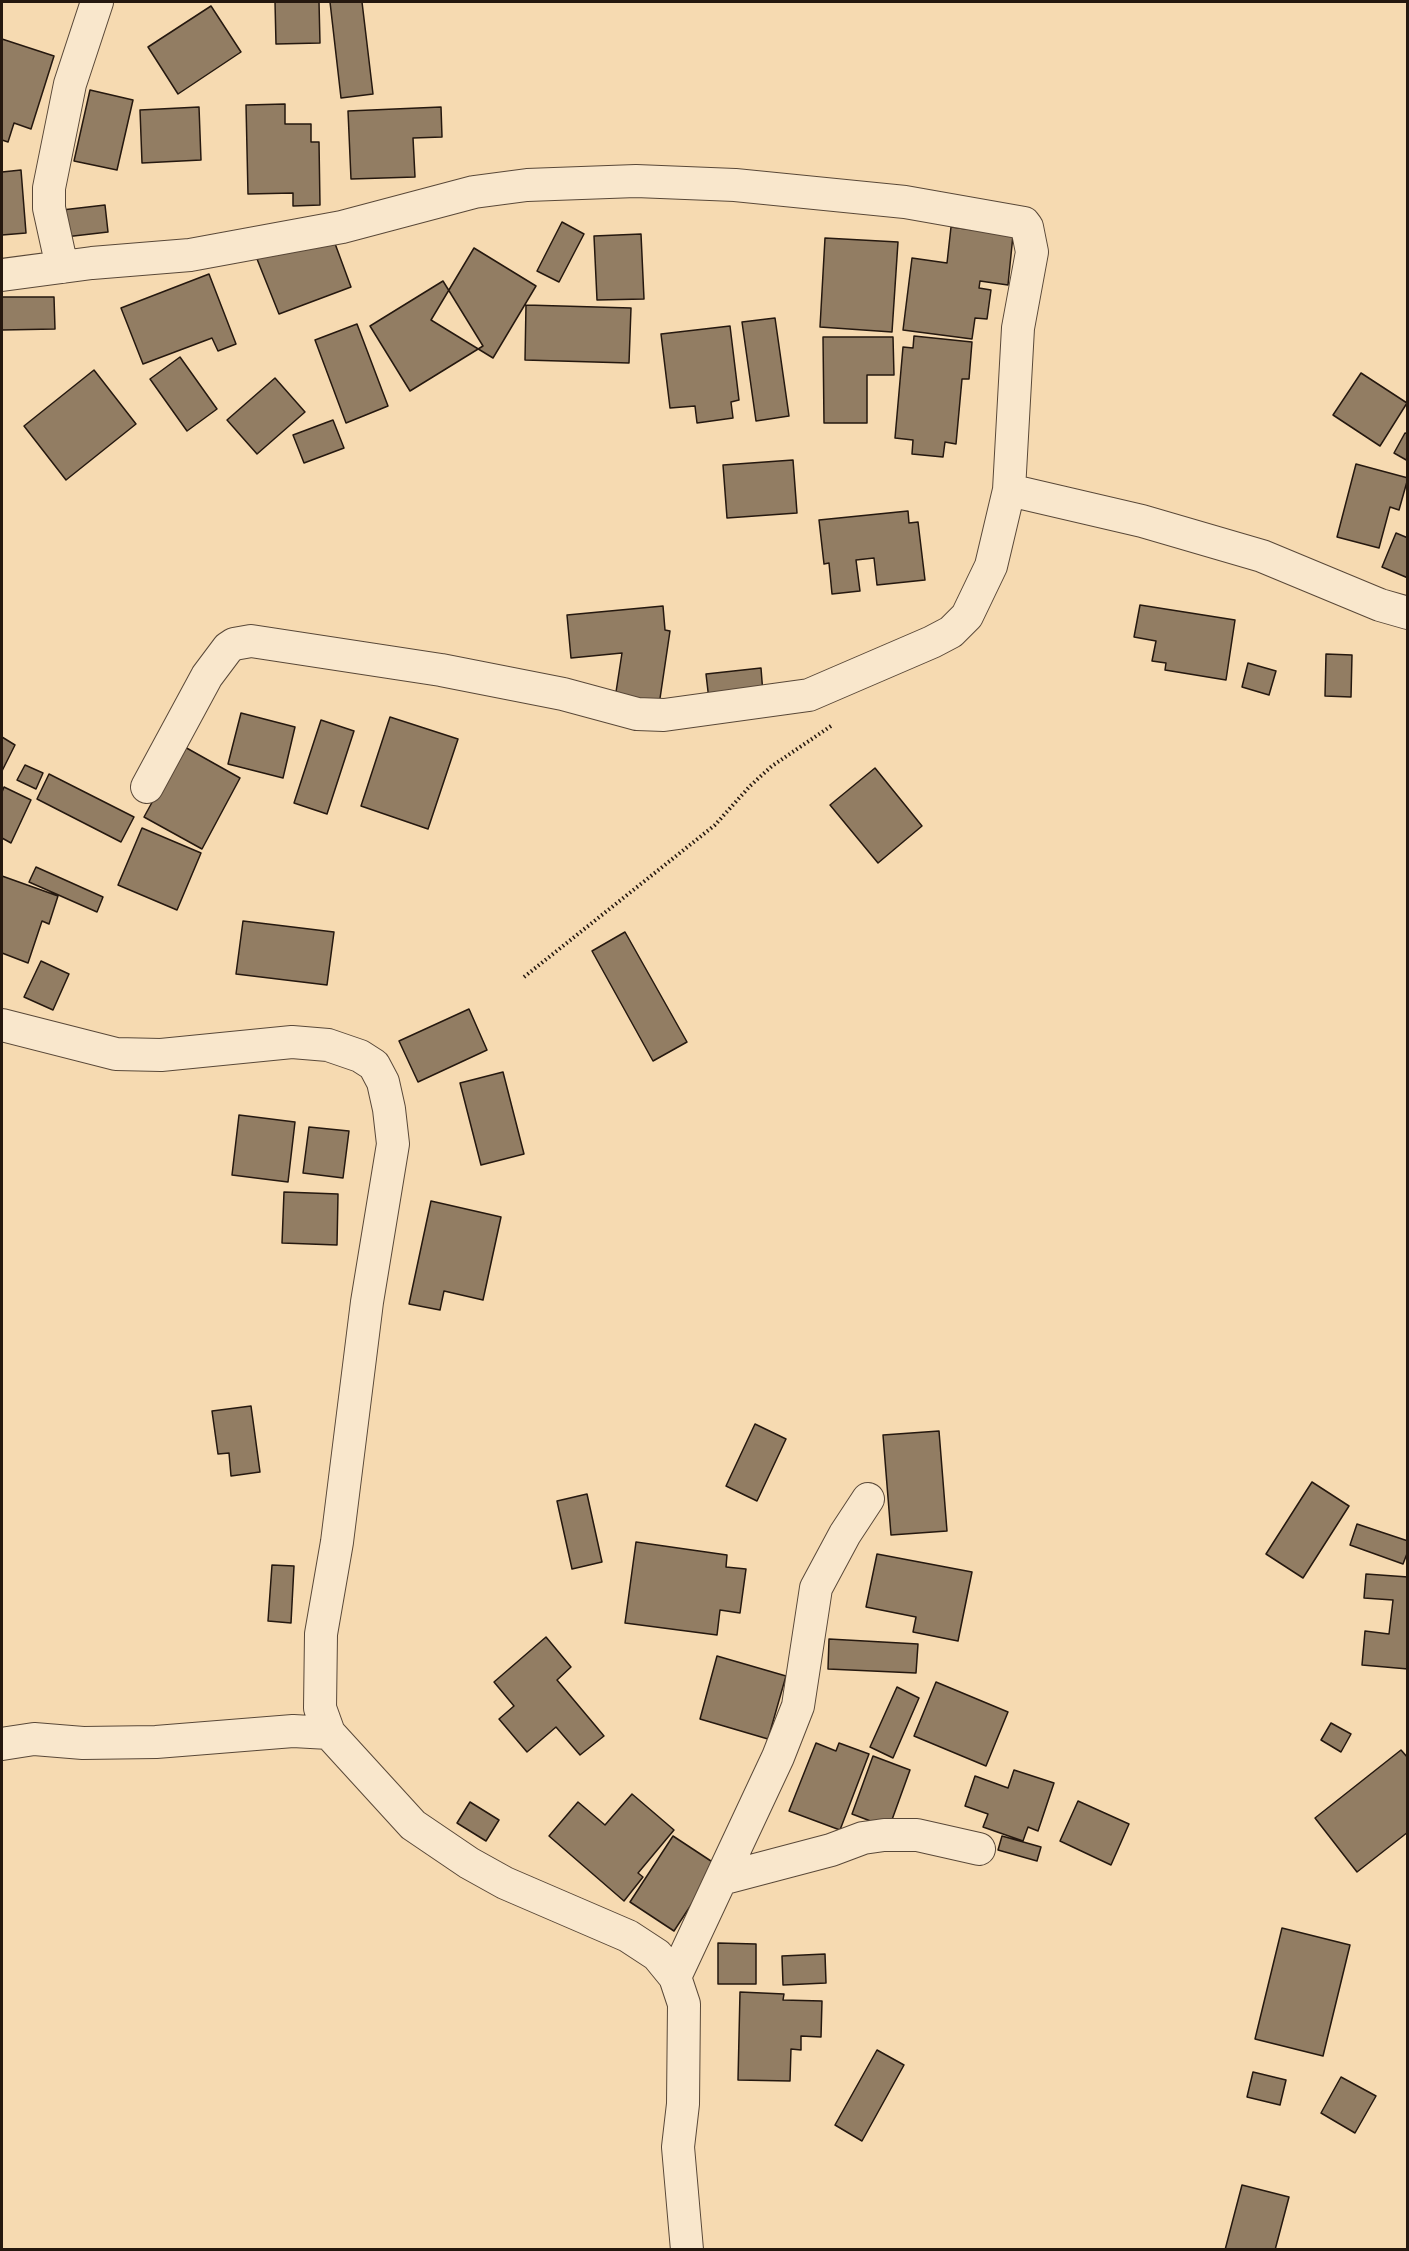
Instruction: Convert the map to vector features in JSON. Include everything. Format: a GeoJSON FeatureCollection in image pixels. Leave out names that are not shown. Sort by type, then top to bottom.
{"type":"FeatureCollection","features":[{"type":"Feature","properties":{"kind":"street"},"geometry":{"type":"LineString","coordinates":[[62,267],[49,208],[49,188],[70,84],[98,2]]}},
{"type":"Feature","properties":{"kind":"street"},"geometry":{"type":"LineString","coordinates":[[2,276],[62,267],[190,255],[342,227],[474,192],[528,185],[636,182],[735,184],[905,202],[1024,223],[1028,227],[1032,252],[1018,328],[1008,490],[992,566],[967,616],[951,632],[933,642],[809,695],[664,715],[637,714],[563,694],[441,670],[251,641],[241,642],[228,648],[207,676],[147,787]]}},
{"type":"Feature","properties":{"kind":"street"},"geometry":{"type":"LineString","coordinates":[[1008,490],[1142,521],[1262,556],[1407,613]]}},
{"type":"Feature","properties":{"kind":"street"},"geometry":{"type":"LineString","coordinates":[[2,1025],[116,1054],[161,1056],[292,1042],[328,1045],[360,1056],[374,1065],[383,1082],[393,1144],[367,1302],[337,1542],[321,1634],[320,1708],[329,1733],[413,1825],[469,1863],[505,1883],[628,1936],[657,1955],[675,1977],[684,2004],[683,2104],[678,2147],[687,2250]]}},
{"type":"Feature","properties":{"kind":"street"},"geometry":{"type":"LineString","coordinates":[[675,1977],[778,1757],[798,1706],[816,1588],[845,1534],[868,1498]]}},
{"type":"Feature","properties":{"kind":"street"},"geometry":{"type":"LineString","coordinates":[[2,1744],[34,1739],[82,1743],[156,1742],[293,1731],[329,1733]]}},
{"type":"Feature","properties":{"kind":"street"},"geometry":{"type":"LineString","coordinates":[[720,1879],[831,1850],[863,1838],[884,1835],[917,1835],[979,1849]]}},
{"type":"Feature","properties":{"kind":"path"},"geometry":{"type":"LineString","coordinates":[[524,977],[715,825],[750,786],[772,766],[833,724]]}},
{"type":"Feature","properties":{"kind":"building"},"geometry":{"type":"Polygon","coordinates":[[[275,2],[319,2],[320,43],[276,44],[275,2]]]}},
{"type":"Feature","properties":{"kind":"building"},"geometry":{"type":"Polygon","coordinates":[[[330,2],[362,2],[373,94],[341,98],[330,2]]]}},
{"type":"Feature","properties":{"kind":"building"},"geometry":{"type":"Polygon","coordinates":[[[211,6],[241,52],[178,94],[148,47],[211,6]]]}},
{"type":"Feature","properties":{"kind":"building"},"geometry":{"type":"Polygon","coordinates":[[[2,39],[54,56],[31,129],[14,123],[8,142],[2,140],[2,39]]]}},
{"type":"Feature","properties":{"kind":"building"},"geometry":{"type":"Polygon","coordinates":[[[90,90],[133,100],[117,170],[74,161],[90,90]]]}},
{"type":"Feature","properties":{"kind":"building"},"geometry":{"type":"Polygon","coordinates":[[[285,104],[285,124],[311,124],[311,142],[319,142],[320,205],[293,206],[293,193],[248,194],[246,105],[285,104]]]}},
{"type":"Feature","properties":{"kind":"building"},"geometry":{"type":"Polygon","coordinates":[[[199,107],[201,160],[142,163],[140,110],[199,107]]]}},
{"type":"Feature","properties":{"kind":"building"},"geometry":{"type":"Polygon","coordinates":[[[441,107],[442,137],[413,138],[415,177],[351,179],[348,111],[441,107]]]}},
{"type":"Feature","properties":{"kind":"building"},"geometry":{"type":"Polygon","coordinates":[[[21,170],[26,233],[2,235],[2,172],[21,170]]]}},
{"type":"Feature","properties":{"kind":"building"},"geometry":{"type":"Polygon","coordinates":[[[105,205],[108,232],[65,237],[62,210],[105,205]]]}},
{"type":"Feature","properties":{"kind":"building"},"geometry":{"type":"Polygon","coordinates":[[[562,222],[584,234],[559,282],[537,271],[562,222]]]}},
{"type":"Feature","properties":{"kind":"building"},"geometry":{"type":"Polygon","coordinates":[[[951,227],[1013,235],[1008,285],[980,281],[979,288],[991,290],[987,319],[975,318],[972,339],[903,330],[912,258],[947,263],[951,227]]]}},
{"type":"Feature","properties":{"kind":"building"},"geometry":{"type":"Polygon","coordinates":[[[330,230],[351,287],[279,314],[257,259],[330,230]]]}},
{"type":"Feature","properties":{"kind":"building"},"geometry":{"type":"Polygon","coordinates":[[[641,234],[644,299],[597,300],[594,236],[641,234]]]}},
{"type":"Feature","properties":{"kind":"building"},"geometry":{"type":"Polygon","coordinates":[[[825,238],[898,242],[892,332],[820,327],[825,238]]]}},
{"type":"Feature","properties":{"kind":"building"},"geometry":{"type":"Polygon","coordinates":[[[474,248],[536,286],[493,358],[431,320],[474,248]]]}},
{"type":"Feature","properties":{"kind":"building"},"geometry":{"type":"Polygon","coordinates":[[[209,274],[236,344],[218,351],[212,338],[143,364],[121,308],[209,274]]]}},
{"type":"Feature","properties":{"kind":"building"},"geometry":{"type":"Polygon","coordinates":[[[443,281],[483,346],[410,391],[370,326],[443,281]]]}},
{"type":"Feature","properties":{"kind":"building"},"geometry":{"type":"Polygon","coordinates":[[[2,297],[54,297],[55,329],[2,330],[2,297]]]}},
{"type":"Feature","properties":{"kind":"building"},"geometry":{"type":"Polygon","coordinates":[[[526,305],[631,308],[629,363],[525,360],[526,305]]]}},
{"type":"Feature","properties":{"kind":"building"},"geometry":{"type":"Polygon","coordinates":[[[775,318],[789,416],[756,421],[742,322],[775,318]]]}},
{"type":"Feature","properties":{"kind":"building"},"geometry":{"type":"Polygon","coordinates":[[[357,324],[388,406],[346,423],[315,340],[357,324]]]}},
{"type":"Feature","properties":{"kind":"building"},"geometry":{"type":"Polygon","coordinates":[[[730,326],[739,400],[731,402],[733,418],[697,423],[695,406],[670,408],[661,334],[730,326]]]}},
{"type":"Feature","properties":{"kind":"building"},"geometry":{"type":"Polygon","coordinates":[[[914,336],[972,342],[969,379],[962,379],[956,444],[945,442],[943,457],[912,454],[913,440],[895,438],[903,347],[913,348],[914,336]]]}},
{"type":"Feature","properties":{"kind":"building"},"geometry":{"type":"Polygon","coordinates":[[[823,337],[893,337],[894,375],[867,375],[867,423],[824,423],[823,337]]]}},
{"type":"Feature","properties":{"kind":"building"},"geometry":{"type":"Polygon","coordinates":[[[180,357],[217,409],[187,431],[150,379],[180,357]]]}},
{"type":"Feature","properties":{"kind":"building"},"geometry":{"type":"Polygon","coordinates":[[[94,370],[136,424],[66,480],[24,426],[94,370]]]}},
{"type":"Feature","properties":{"kind":"building"},"geometry":{"type":"Polygon","coordinates":[[[1361,373],[1407,403],[1380,446],[1333,415],[1361,373]]]}},
{"type":"Feature","properties":{"kind":"building"},"geometry":{"type":"Polygon","coordinates":[[[275,378],[305,412],[257,454],[227,420],[275,378]]]}},
{"type":"Feature","properties":{"kind":"building"},"geometry":{"type":"Polygon","coordinates":[[[333,420],[344,448],[304,463],[293,435],[333,420]]]}},
{"type":"Feature","properties":{"kind":"building"},"geometry":{"type":"Polygon","coordinates":[[[1405,433],[1408,434],[1408,461],[1394,453],[1405,433]]]}},
{"type":"Feature","properties":{"kind":"building"},"geometry":{"type":"Polygon","coordinates":[[[793,460],[797,513],[727,518],[723,465],[793,460]]]}},
{"type":"Feature","properties":{"kind":"building"},"geometry":{"type":"Polygon","coordinates":[[[1356,464],[1408,478],[1399,510],[1390,507],[1379,548],[1337,537],[1356,464]]]}},
{"type":"Feature","properties":{"kind":"building"},"geometry":{"type":"Polygon","coordinates":[[[908,511],[909,523],[918,522],[925,580],[877,585],[874,558],[856,560],[860,591],[832,594],[829,563],[824,564],[819,520],[908,511]]]}},
{"type":"Feature","properties":{"kind":"building"},"geometry":{"type":"Polygon","coordinates":[[[1396,533],[1408,538],[1408,578],[1382,567],[1396,533]]]}},
{"type":"Feature","properties":{"kind":"building"},"geometry":{"type":"Polygon","coordinates":[[[1140,605],[1235,620],[1226,680],[1165,670],[1166,663],[1152,661],[1156,641],[1134,637],[1140,605]]]}},
{"type":"Feature","properties":{"kind":"building"},"geometry":{"type":"Polygon","coordinates":[[[663,606],[665,630],[670,631],[658,712],[614,705],[622,653],[571,658],[567,615],[663,606]]]}},
{"type":"Feature","properties":{"kind":"building"},"geometry":{"type":"Polygon","coordinates":[[[1326,654],[1352,655],[1351,697],[1325,696],[1326,654]]]}},
{"type":"Feature","properties":{"kind":"building"},"geometry":{"type":"Polygon","coordinates":[[[1248,663],[1276,671],[1269,695],[1242,687],[1248,663]]]}},
{"type":"Feature","properties":{"kind":"building"},"geometry":{"type":"Polygon","coordinates":[[[761,668],[763,694],[709,700],[706,674],[761,668]]]}},
{"type":"Feature","properties":{"kind":"building"},"geometry":{"type":"Polygon","coordinates":[[[241,713],[295,727],[283,778],[228,764],[241,713]]]}},
{"type":"Feature","properties":{"kind":"building"},"geometry":{"type":"Polygon","coordinates":[[[390,717],[458,739],[428,829],[361,806],[390,717]]]}},
{"type":"Feature","properties":{"kind":"building"},"geometry":{"type":"Polygon","coordinates":[[[321,720],[354,731],[327,814],[294,803],[321,720]]]}},
{"type":"Feature","properties":{"kind":"building"},"geometry":{"type":"Polygon","coordinates":[[[2,737],[15,745],[2,771],[2,737]]]}},
{"type":"Feature","properties":{"kind":"building"},"geometry":{"type":"Polygon","coordinates":[[[183,746],[240,778],[202,849],[144,817],[183,746]]]}},
{"type":"Feature","properties":{"kind":"building"},"geometry":{"type":"Polygon","coordinates":[[[25,765],[43,773],[36,789],[17,780],[25,765]]]}},
{"type":"Feature","properties":{"kind":"building"},"geometry":{"type":"Polygon","coordinates":[[[875,768],[922,826],[878,863],[830,805],[875,768]]]}},
{"type":"Feature","properties":{"kind":"building"},"geometry":{"type":"Polygon","coordinates":[[[49,774],[134,817],[121,842],[37,799],[49,774]]]}},
{"type":"Feature","properties":{"kind":"building"},"geometry":{"type":"Polygon","coordinates":[[[4,787],[31,800],[11,843],[2,838],[2,792],[4,787]]]}},
{"type":"Feature","properties":{"kind":"building"},"geometry":{"type":"Polygon","coordinates":[[[142,828],[201,853],[177,910],[118,885],[142,828]]]}},
{"type":"Feature","properties":{"kind":"building"},"geometry":{"type":"Polygon","coordinates":[[[36,867],[103,897],[97,912],[29,882],[36,867]]]}},
{"type":"Feature","properties":{"kind":"building"},"geometry":{"type":"Polygon","coordinates":[[[2,876],[58,896],[49,924],[42,921],[28,963],[2,953],[2,876]]]}},
{"type":"Feature","properties":{"kind":"building"},"geometry":{"type":"Polygon","coordinates":[[[243,921],[334,932],[327,985],[236,974],[243,921]]]}},
{"type":"Feature","properties":{"kind":"building"},"geometry":{"type":"Polygon","coordinates":[[[625,932],[687,1042],[653,1061],[592,951],[625,932]]]}},
{"type":"Feature","properties":{"kind":"building"},"geometry":{"type":"Polygon","coordinates":[[[41,961],[69,974],[53,1010],[24,997],[41,961]]]}},
{"type":"Feature","properties":{"kind":"building"},"geometry":{"type":"Polygon","coordinates":[[[469,1009],[487,1050],[418,1082],[399,1041],[469,1009]]]}},
{"type":"Feature","properties":{"kind":"building"},"geometry":{"type":"Polygon","coordinates":[[[503,1072],[524,1154],[481,1165],[460,1083],[503,1072]]]}},
{"type":"Feature","properties":{"kind":"building"},"geometry":{"type":"Polygon","coordinates":[[[239,1115],[295,1122],[288,1182],[232,1175],[239,1115]]]}},
{"type":"Feature","properties":{"kind":"building"},"geometry":{"type":"Polygon","coordinates":[[[309,1127],[349,1131],[343,1178],[303,1173],[309,1127]]]}},
{"type":"Feature","properties":{"kind":"building"},"geometry":{"type":"Polygon","coordinates":[[[284,1192],[338,1194],[337,1245],[282,1243],[284,1192]]]}},
{"type":"Feature","properties":{"kind":"building"},"geometry":{"type":"Polygon","coordinates":[[[431,1201],[501,1217],[483,1300],[444,1291],[440,1310],[409,1304],[431,1201]]]}},
{"type":"Feature","properties":{"kind":"building"},"geometry":{"type":"Polygon","coordinates":[[[251,1406],[260,1472],[231,1476],[229,1453],[218,1454],[212,1411],[251,1406]]]}},
{"type":"Feature","properties":{"kind":"building"},"geometry":{"type":"Polygon","coordinates":[[[755,1424],[786,1439],[757,1501],[726,1486],[755,1424]]]}},
{"type":"Feature","properties":{"kind":"building"},"geometry":{"type":"Polygon","coordinates":[[[939,1431],[947,1531],[891,1535],[883,1435],[939,1431]]]}},
{"type":"Feature","properties":{"kind":"building"},"geometry":{"type":"Polygon","coordinates":[[[1312,1482],[1349,1506],[1303,1578],[1266,1554],[1312,1482]]]}},
{"type":"Feature","properties":{"kind":"building"},"geometry":{"type":"Polygon","coordinates":[[[587,1494],[602,1562],[572,1569],[557,1501],[587,1494]]]}},
{"type":"Feature","properties":{"kind":"building"},"geometry":{"type":"Polygon","coordinates":[[[1357,1524],[1408,1541],[1408,1551],[1403,1564],[1350,1545],[1357,1524]]]}},
{"type":"Feature","properties":{"kind":"building"},"geometry":{"type":"Polygon","coordinates":[[[636,1542],[727,1555],[726,1567],[746,1569],[740,1613],[720,1610],[717,1635],[625,1623],[636,1542]]]}},
{"type":"Feature","properties":{"kind":"building"},"geometry":{"type":"Polygon","coordinates":[[[877,1554],[972,1572],[958,1641],[913,1632],[916,1617],[866,1607],[877,1554]]]}},
{"type":"Feature","properties":{"kind":"building"},"geometry":{"type":"Polygon","coordinates":[[[272,1565],[294,1566],[291,1623],[268,1621],[272,1565]]]}},
{"type":"Feature","properties":{"kind":"building"},"geometry":{"type":"Polygon","coordinates":[[[1366,1574],[1408,1577],[1408,1669],[1362,1665],[1365,1631],[1389,1634],[1393,1600],[1364,1598],[1366,1574]]]}},
{"type":"Feature","properties":{"kind":"building"},"geometry":{"type":"Polygon","coordinates":[[[546,1637],[571,1667],[557,1680],[604,1736],[580,1755],[556,1727],[527,1752],[499,1719],[514,1706],[494,1682],[546,1637]]]}},
{"type":"Feature","properties":{"kind":"building"},"geometry":{"type":"Polygon","coordinates":[[[829,1639],[918,1644],[916,1673],[828,1669],[829,1639]]]}},
{"type":"Feature","properties":{"kind":"building"},"geometry":{"type":"Polygon","coordinates":[[[717,1656],[786,1676],[768,1739],[700,1719],[717,1656]]]}},
{"type":"Feature","properties":{"kind":"building"},"geometry":{"type":"Polygon","coordinates":[[[936,1682],[1008,1712],[986,1766],[914,1736],[936,1682]]]}},
{"type":"Feature","properties":{"kind":"building"},"geometry":{"type":"Polygon","coordinates":[[[897,1687],[919,1698],[893,1758],[870,1747],[897,1687]]]}},
{"type":"Feature","properties":{"kind":"building"},"geometry":{"type":"Polygon","coordinates":[[[1331,1723],[1351,1734],[1341,1752],[1321,1740],[1331,1723]]]}},
{"type":"Feature","properties":{"kind":"building"},"geometry":{"type":"Polygon","coordinates":[[[816,1743],[836,1751],[839,1743],[869,1754],[840,1830],[789,1811],[816,1743]]]}},
{"type":"Feature","properties":{"kind":"building"},"geometry":{"type":"Polygon","coordinates":[[[1401,1750],[1408,1758],[1408,1832],[1357,1872],[1315,1818],[1401,1750]]]}},
{"type":"Feature","properties":{"kind":"building"},"geometry":{"type":"Polygon","coordinates":[[[873,1756],[910,1770],[889,1828],[852,1814],[873,1756]]]}},
{"type":"Feature","properties":{"kind":"building"},"geometry":{"type":"Polygon","coordinates":[[[1014,1770],[1054,1783],[1038,1831],[1028,1827],[1023,1841],[983,1827],[988,1814],[965,1806],[975,1776],[1008,1788],[1014,1770]]]}},
{"type":"Feature","properties":{"kind":"building"},"geometry":{"type":"Polygon","coordinates":[[[632,1794],[674,1830],[638,1873],[643,1877],[624,1901],[549,1836],[578,1802],[605,1825],[632,1794]]]}},
{"type":"Feature","properties":{"kind":"building"},"geometry":{"type":"Polygon","coordinates":[[[1078,1801],[1129,1824],[1111,1865],[1060,1841],[1078,1801]]]}},
{"type":"Feature","properties":{"kind":"building"},"geometry":{"type":"Polygon","coordinates":[[[470,1802],[499,1820],[486,1841],[457,1823],[470,1802]]]}},
{"type":"Feature","properties":{"kind":"building"},"geometry":{"type":"Polygon","coordinates":[[[673,1836],[717,1865],[674,1931],[630,1902],[673,1836]]]}},
{"type":"Feature","properties":{"kind":"building"},"geometry":{"type":"Polygon","coordinates":[[[1002,1836],[1041,1847],[1037,1861],[998,1850],[1002,1836]]]}},
{"type":"Feature","properties":{"kind":"building"},"geometry":{"type":"Polygon","coordinates":[[[1282,1928],[1350,1945],[1323,2056],[1255,2039],[1282,1928]]]}},
{"type":"Feature","properties":{"kind":"building"},"geometry":{"type":"Polygon","coordinates":[[[718,1943],[756,1944],[756,1984],[718,1984],[718,1943]]]}},
{"type":"Feature","properties":{"kind":"building"},"geometry":{"type":"Polygon","coordinates":[[[825,1954],[826,1983],[783,1985],[782,1956],[825,1954]]]}},
{"type":"Feature","properties":{"kind":"building"},"geometry":{"type":"Polygon","coordinates":[[[740,1992],[784,1994],[783,2000],[822,2001],[821,2037],[801,2036],[801,2050],[791,2049],[790,2081],[738,2080],[740,1992]]]}},
{"type":"Feature","properties":{"kind":"building"},"geometry":{"type":"Polygon","coordinates":[[[877,2050],[904,2065],[862,2141],[835,2125],[877,2050]]]}},
{"type":"Feature","properties":{"kind":"building"},"geometry":{"type":"Polygon","coordinates":[[[1253,2072],[1286,2080],[1280,2105],[1247,2097],[1253,2072]]]}},
{"type":"Feature","properties":{"kind":"building"},"geometry":{"type":"Polygon","coordinates":[[[1341,2077],[1376,2096],[1355,2133],[1321,2113],[1341,2077]]]}},
{"type":"Feature","properties":{"kind":"building"},"geometry":{"type":"Polygon","coordinates":[[[1242,2185],[1289,2197],[1275,2250],[1225,2250],[1242,2185]]]}}]}
